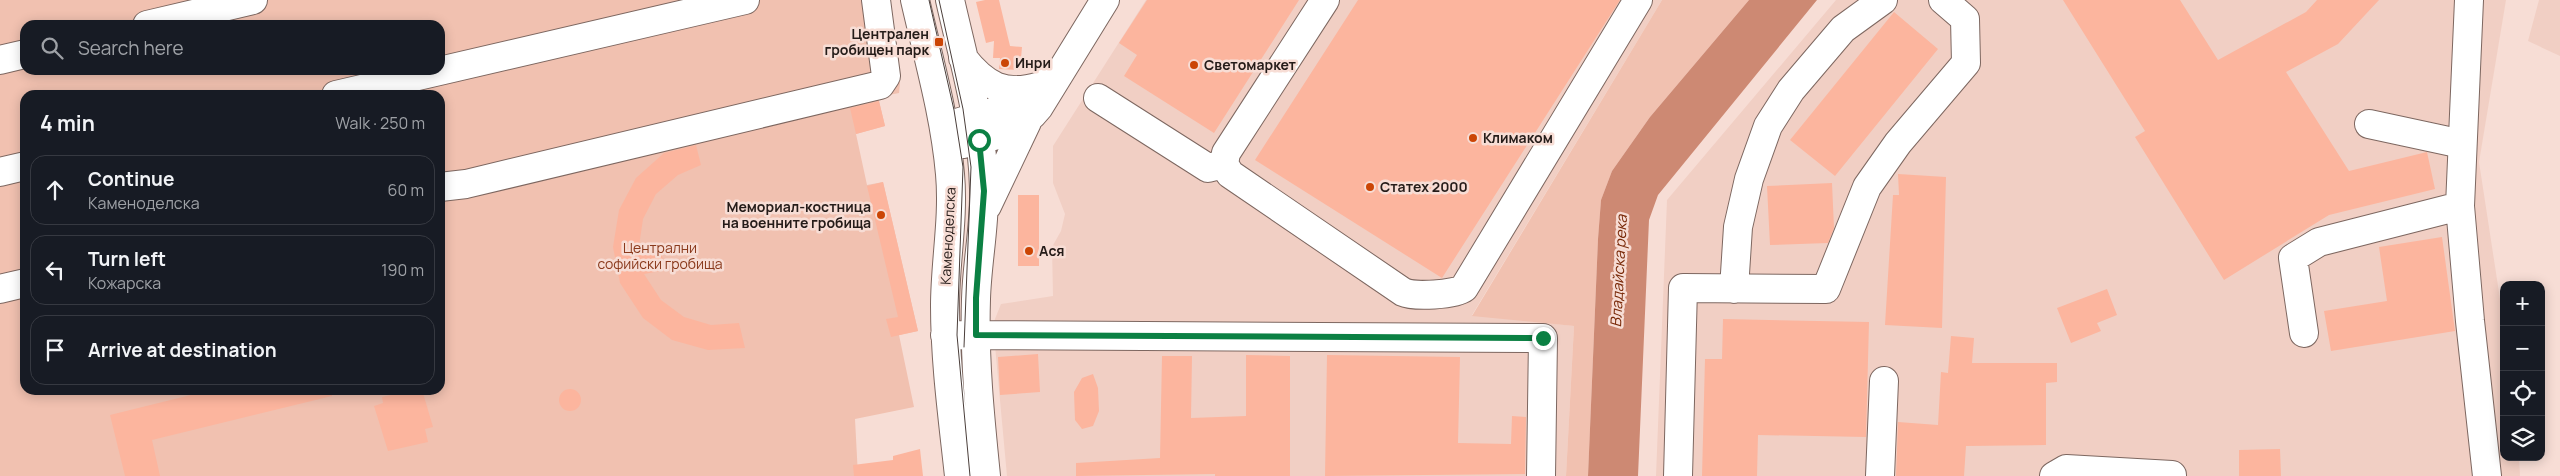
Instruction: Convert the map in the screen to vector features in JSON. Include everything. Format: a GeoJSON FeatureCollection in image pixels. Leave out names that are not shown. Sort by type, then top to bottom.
{"type":"FeatureCollection","features":[{"type":"Feature","properties":{"kind":"street"},"geometry":{"type":"LineString","coordinates":[[168,20],[253,0]]}},
{"type":"Feature","properties":{"kind":"street"},"geometry":{"type":"LineString","coordinates":[[445,70],[745,0]]}},
{"type":"Feature","properties":{"kind":"street"},"geometry":{"type":"LineString","coordinates":[[445,186],[466,184],[880,85],[886,76],[876,0]]}},
{"type":"Feature","properties":{"kind":"street","name":"Каменоделска"},"geometry":{"type":"LineString","coordinates":[[915,0],[945,138],[952,199],[946,275],[945,335],[959,476]]}},
{"type":"Feature","properties":{"kind":"street"},"geometry":{"type":"LineString","coordinates":[[950,0],[977,129],[984,191],[976,298],[976,335],[986,476]]}},
{"type":"Feature","properties":{"kind":"street"},"geometry":{"type":"LineString","coordinates":[[983,217],[1027,122],[1039,108],[1105,0]]}},
{"type":"Feature","properties":{"kind":"street"},"geometry":{"type":"LineString","coordinates":[[1325,0],[1226,153],[1224,164],[1230,174],[1404,292],[1413,295],[1457,292],[1466,285],[1638,0]]}},
{"type":"Feature","properties":{"kind":"street"},"geometry":{"type":"LineString","coordinates":[[1734,289],[1738,227],[1749,178],[1768,126],[1791,90],[1843,29],[1882,0]]}},
{"type":"Feature","properties":{"kind":"street"},"geometry":{"type":"LineString","coordinates":[[1678,476],[1683,288],[1826,289],[1867,187],[1898,143],[1966,63],[1966,19],[1944,0]]}},
{"type":"Feature","properties":{"kind":"street"},"geometry":{"type":"LineString","coordinates":[[2469,0],[2460,206],[2487,476]]}},
{"type":"Feature","properties":{"kind":"street"},"geometry":{"type":"LineString","coordinates":[[0,60],[20,55]]}},
{"type":"Feature","properties":{"kind":"street"},"geometry":{"type":"LineString","coordinates":[[963,58],[982,79],[998,88],[1026,90],[1042,86]]}},
{"type":"Feature","properties":{"kind":"street"},"geometry":{"type":"LineString","coordinates":[[945,138],[977,129],[1019,104],[1042,86],[1066,61]]}},
{"type":"Feature","properties":{"kind":"street"},"geometry":{"type":"LineString","coordinates":[[358,90],[422,75]]}},
{"type":"Feature","properties":{"kind":"street"},"geometry":{"type":"LineString","coordinates":[[1098,98],[1208,168],[1224,164]]}},
{"type":"Feature","properties":{"kind":"street"},"geometry":{"type":"LineString","coordinates":[[977,129],[1001,135],[1027,122]]}},
{"type":"Feature","properties":{"kind":"street"},"geometry":{"type":"LineString","coordinates":[[2368,124],[2462,144]]}},
{"type":"Feature","properties":{"kind":"street"},"geometry":{"type":"LineString","coordinates":[[0,172],[20,167]]}},
{"type":"Feature","properties":{"kind":"street"},"geometry":{"type":"LineString","coordinates":[[2304,333],[2293,258],[2319,242],[2460,206]]}},
{"type":"Feature","properties":{"kind":"street"},"geometry":{"type":"LineString","coordinates":[[0,289],[20,284]]}},
{"type":"Feature","properties":{"kind":"street"},"geometry":{"type":"LineString","coordinates":[[945,335],[1543,338],[1541,476]]}},
{"type":"Feature","properties":{"kind":"street"},"geometry":{"type":"LineString","coordinates":[[1880,476],[1884,381]]}},
{"type":"Feature","properties":{"kind":"street"},"geometry":{"type":"LineString","coordinates":[[2054,476],[2066,469],[2172,475]]}},
{"type":"Feature","properties":{"kind":"shaded area"},"geometry":{"type":"Polygon","coordinates":[[[1146,0],[1662,0],[1472,315],[1574,326],[1566,476],[1007,476],[993,324],[1001,304],[1053,296],[1052,247],[1061,231],[1065,214],[1053,183],[1053,146],[1146,0]]]}},
{"type":"Feature","properties":{"kind":"shaded area"},"geometry":{"type":"Polygon","coordinates":[[[1836,0],[2506,0],[2479,162],[2500,299],[2500,461],[2519,461],[2520,476],[1656,476],[1667,200],[1836,0]]]}},
{"type":"Feature","properties":{"kind":"shaded area"},"geometry":{"type":"Polygon","coordinates":[[[2539,0],[2560,0],[2560,56],[2528,41],[2539,0]]]}},
{"type":"Feature","properties":{"kind":"green space","name":"Централни софийски гробища"},"geometry":{"type":"Polygon","coordinates":[[[0,0],[884,0],[900,83],[899,93],[878,97],[885,126],[856,134],[867,185],[883,182],[918,331],[899,335],[914,407],[855,419],[858,476],[0,476],[0,0]]]}},
{"type":"Feature","properties":{"kind":"green space"},"geometry":{"type":"Polygon","coordinates":[[[1662,0],[1749,0],[1650,117],[1612,171],[1601,200],[1588,476],[1566,476],[1574,326],[1472,316],[1662,0]]]}},
{"type":"Feature","properties":{"kind":"water","name":"Владайска река"},"geometry":{"type":"Polygon","coordinates":[[[1749,0],[1817,0],[1658,195],[1649,220],[1638,476],[1588,476],[1601,200],[1612,171],[1650,117],[1749,0]]]}},
{"type":"Feature","properties":{"kind":"building"},"geometry":{"type":"Polygon","coordinates":[[[999,0],[1010,46],[1022,47],[1020,70],[999,69],[1000,58],[993,58],[994,41],[986,43],[976,2],[999,0]]]}},
{"type":"Feature","properties":{"kind":"building","name":"Светомаркет"},"geometry":{"type":"Polygon","coordinates":[[[1147,0],[1299,0],[1214,133],[1124,76],[1137,55],[1119,43],[1147,0]]]}},
{"type":"Feature","properties":{"kind":"building"},"geometry":{"type":"Polygon","coordinates":[[[1358,0],[1620,0],[1442,278],[1255,160],[1358,0]]]}},
{"type":"Feature","properties":{"kind":"building"},"geometry":{"type":"Polygon","coordinates":[[[2063,0],[2180,0],[2218,60],[2306,12],[2317,0],[2379,0],[2338,44],[2286,72],[2349,171],[2427,152],[2435,189],[2329,215],[2224,280],[2135,137],[2145,131],[2063,0]]]}},
{"type":"Feature","properties":{"kind":"building"},"geometry":{"type":"Polygon","coordinates":[[[1894,12],[1938,49],[1835,176],[1790,140],[1894,12]]]}},
{"type":"Feature","properties":{"kind":"building"},"geometry":{"type":"Polygon","coordinates":[[[879,101],[885,126],[856,134],[850,108],[879,101]]]}},
{"type":"Feature","properties":{"kind":"building"},"geometry":{"type":"Polygon","coordinates":[[[696,145],[701,165],[678,175],[656,194],[643,219],[639,246],[659,242],[665,270],[644,274],[661,300],[684,317],[711,325],[739,323],[745,348],[708,350],[672,340],[643,318],[620,283],[613,247],[619,210],[636,178],[664,153],[696,145]]]}},
{"type":"Feature","properties":{"kind":"building"},"geometry":{"type":"Polygon","coordinates":[[[1898,174],[1946,177],[1942,328],[1885,325],[1893,195],[1899,195],[1898,174]]]}},
{"type":"Feature","properties":{"kind":"building"},"geometry":{"type":"Polygon","coordinates":[[[883,182],[918,331],[891,337],[886,319],[898,317],[867,186],[883,182]]]}},
{"type":"Feature","properties":{"kind":"building"},"geometry":{"type":"Polygon","coordinates":[[[1832,183],[1834,228],[1828,243],[1770,245],[1767,186],[1832,183]]]}},
{"type":"Feature","properties":{"kind":"building"},"geometry":{"type":"Polygon","coordinates":[[[1018,195],[1039,195],[1039,266],[1018,266],[1018,195]]]}},
{"type":"Feature","properties":{"kind":"building"},"geometry":{"type":"Polygon","coordinates":[[[2442,237],[2455,331],[2331,351],[2324,311],[2387,301],[2379,247],[2442,237]]]}},
{"type":"Feature","properties":{"kind":"building"},"geometry":{"type":"Polygon","coordinates":[[[2107,289],[2117,315],[2097,323],[2101,331],[2071,343],[2057,308],[2107,289]]]}},
{"type":"Feature","properties":{"kind":"building"},"geometry":{"type":"Polygon","coordinates":[[[1723,319],[1869,322],[1866,437],[1758,435],[1757,476],[1702,476],[1705,359],[1722,359],[1723,319]]]}},
{"type":"Feature","properties":{"kind":"building"},"geometry":{"type":"Polygon","coordinates":[[[1951,336],[1974,338],[1972,363],[2057,363],[2057,382],[2046,383],[2046,445],[1966,446],[1964,476],[1896,476],[1898,422],[1938,425],[1941,372],[1948,373],[1951,336]]]}},
{"type":"Feature","properties":{"kind":"building"},"geometry":{"type":"Polygon","coordinates":[[[1038,354],[1040,392],[1000,395],[998,357],[1038,354]]]}},
{"type":"Feature","properties":{"kind":"building"},"geometry":{"type":"Polygon","coordinates":[[[1246,355],[1290,356],[1290,476],[1215,476],[1215,474],[1076,476],[1076,463],[1160,458],[1162,356],[1192,356],[1191,418],[1246,416],[1246,355]]]}},
{"type":"Feature","properties":{"kind":"building"},"geometry":{"type":"Polygon","coordinates":[[[1327,355],[1460,357],[1458,443],[1511,444],[1512,416],[1526,417],[1525,474],[1325,476],[1327,355]]]}},
{"type":"Feature","properties":{"kind":"building"},"geometry":{"type":"Polygon","coordinates":[[[1093,374],[1098,388],[1099,411],[1093,426],[1082,429],[1075,420],[1074,392],[1082,378],[1093,374]]]}},
{"type":"Feature","properties":{"kind":"building"},"geometry":{"type":"Polygon","coordinates":[[[570,389],[580,396],[581,400],[574,410],[570,411],[560,404],[559,400],[566,390],[570,389]]]}},
{"type":"Feature","properties":{"kind":"building"},"geometry":{"type":"Polygon","coordinates":[[[191,395],[332,395],[152,440],[160,476],[125,476],[110,415],[191,395]]]}},
{"type":"Feature","properties":{"kind":"building"},"geometry":{"type":"Polygon","coordinates":[[[391,395],[424,395],[433,427],[425,429],[428,442],[388,451],[374,406],[383,403],[382,397],[391,395]]]}},
{"type":"Feature","properties":{"kind":"building"},"geometry":{"type":"Polygon","coordinates":[[[920,449],[923,476],[854,476],[853,465],[893,460],[893,456],[920,449]]]}},
{"type":"Feature","properties":{"kind":"building"},"geometry":{"type":"Polygon","coordinates":[[[2280,449],[2281,476],[2239,476],[2239,450],[2280,449]]]}},
{"type":"Feature","properties":{"kind":"tram line"},"geometry":{"type":"LineString","coordinates":[[929,0],[954,110],[963,167],[957,335],[970,476]]}},
{"type":"Feature","properties":{"kind":"tram line"},"geometry":{"type":"LineString","coordinates":[[939,0],[963,109],[971,167],[964,347]]}},
{"type":"Feature","properties":{"kind":"place","name":"Централен гробищен парк"},"geometry":{"type":"Point","coordinates":[939,42]}},
{"type":"Feature","properties":{"kind":"place","name":"Инри"},"geometry":{"type":"Point","coordinates":[1005,63]}},
{"type":"Feature","properties":{"kind":"place","name":"Светомаркет"},"geometry":{"type":"Point","coordinates":[1194,65]}},
{"type":"Feature","properties":{"kind":"place","name":"Климаком"},"geometry":{"type":"Point","coordinates":[1473,138]}},
{"type":"Feature","properties":{"kind":"place","name":"Статех 2000"},"geometry":{"type":"Point","coordinates":[1370,187]}},
{"type":"Feature","properties":{"kind":"place","name":"Мемориал-костница на военните гробища"},"geometry":{"type":"Point","coordinates":[881,215]}},
{"type":"Feature","properties":{"kind":"place","name":"Ася"},"geometry":{"type":"Point","coordinates":[1029,251]}},
{"type":"Feature","properties":{"kind":"route"},"geometry":{"type":"LineString","coordinates":[[979,140],[984,191],[976,298],[976,335],[1543,338]]}}]}
